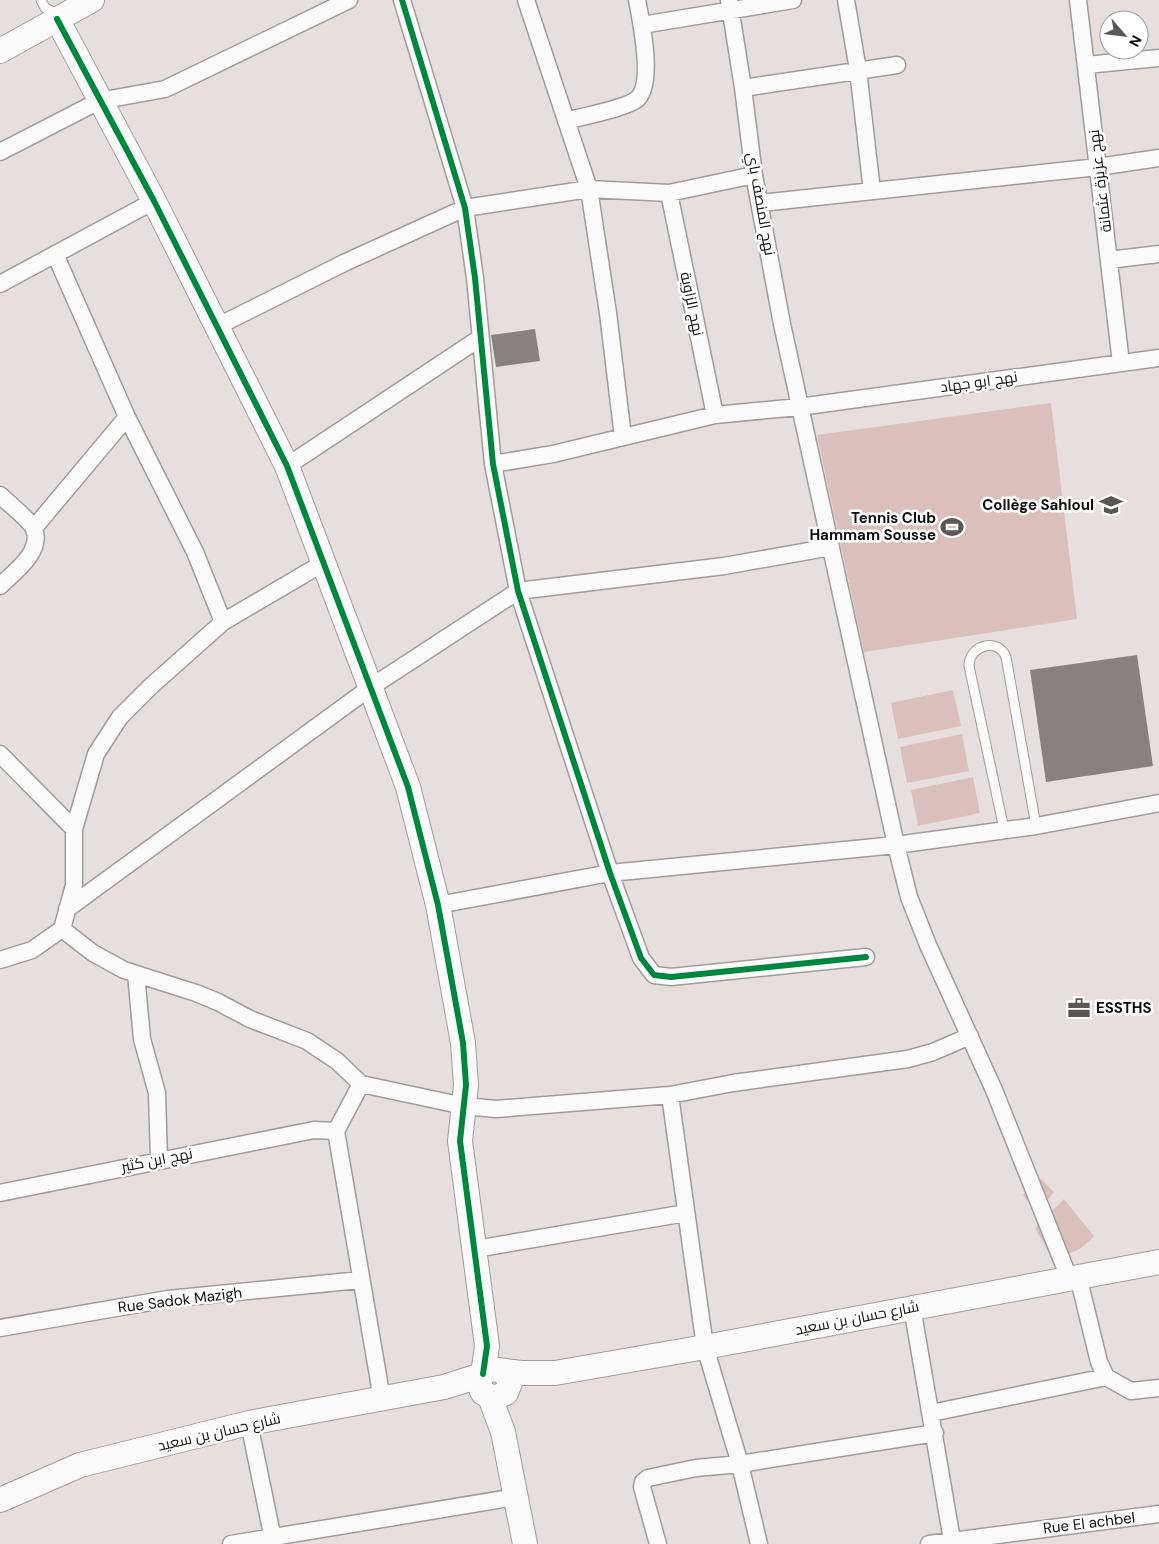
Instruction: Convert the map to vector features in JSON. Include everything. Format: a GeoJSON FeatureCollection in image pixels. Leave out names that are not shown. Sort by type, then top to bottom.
{"type":"FeatureCollection","features":[{"type":"Feature","properties":{"kind":"street"},"geometry":{"type":"LineString","coordinates":[[2,44],[92,0]]}},
{"type":"Feature","properties":{"kind":"street"},"geometry":{"type":"LineString","coordinates":[[0,152],[100,101],[165,89],[349,0]]}},
{"type":"Feature","properties":{"kind":"street"},"geometry":{"type":"LineString","coordinates":[[402,0],[465,208],[475,278],[493,464],[518,591],[610,873],[641,958],[654,975],[671,977],[866,957]]}},
{"type":"Feature","properties":{"kind":"street"},"geometry":{"type":"LineString","coordinates":[[526,0],[589,188],[608,313],[623,437]]}},
{"type":"Feature","properties":{"kind":"street"},"geometry":{"type":"LineString","coordinates":[[566,121],[629,104],[641,96],[646,79],[638,0]]}},
{"type":"Feature","properties":{"kind":"street"},"geometry":{"type":"LineString","coordinates":[[642,25],[729,4],[792,0]]}},
{"type":"Feature","properties":{"kind":"street"},"geometry":{"type":"LineString","coordinates":[[846,0],[858,70],[872,191]]}},
{"type":"Feature","properties":{"kind":"street","name":"نهج عزيزة عثمانة"},"geometry":{"type":"LineString","coordinates":[[1078,0],[1121,363]]}},
{"type":"Feature","properties":{"kind":"street","name":"نهج المنصف باي"},"geometry":{"type":"LineString","coordinates":[[729,4],[743,88],[754,175],[799,407],[909,897],[928,945],[970,1036],[1074,1277],[1099,1362],[1106,1377]]}},
{"type":"Feature","properties":{"kind":"street"},"geometry":{"type":"LineString","coordinates":[[60,17],[100,101],[154,201],[287,466],[325,562],[408,787],[438,904],[463,1043],[466,1085],[460,1141],[487,1346],[492,1358],[503,1432],[525,1544]]}},
{"type":"Feature","properties":{"kind":"street"},"geometry":{"type":"LineString","coordinates":[[1086,65],[1159,58]]}},
{"type":"Feature","properties":{"kind":"street"},"geometry":{"type":"LineString","coordinates":[[743,88],[897,65]]}},
{"type":"Feature","properties":{"kind":"street"},"geometry":{"type":"LineString","coordinates":[[760,203],[1098,167],[1159,158]]}},
{"type":"Feature","properties":{"kind":"street"},"geometry":{"type":"LineString","coordinates":[[218,326],[346,262],[465,208],[589,188],[669,193],[754,175]]}},
{"type":"Feature","properties":{"kind":"street","name":"نهج الزاوية"},"geometry":{"type":"LineString","coordinates":[[669,193],[715,415]]}},
{"type":"Feature","properties":{"kind":"street"},"geometry":{"type":"LineString","coordinates":[[0,284],[154,201]]}},
{"type":"Feature","properties":{"kind":"street"},"geometry":{"type":"LineString","coordinates":[[55,254],[127,416],[195,552],[223,622]]}},
{"type":"Feature","properties":{"kind":"street"},"geometry":{"type":"LineString","coordinates":[[1109,260],[1159,254]]}},
{"type":"Feature","properties":{"kind":"street"},"geometry":{"type":"LineString","coordinates":[[287,466],[480,338]]}},
{"type":"Feature","properties":{"kind":"street","name":"نهج ابو جهاد"},"geometry":{"type":"LineString","coordinates":[[493,464],[553,454],[715,415],[799,407],[1159,358]]}},
{"type":"Feature","properties":{"kind":"street"},"geometry":{"type":"LineString","coordinates":[[34,528],[127,416]]}},
{"type":"Feature","properties":{"kind":"street"},"geometry":{"type":"LineString","coordinates":[[0,495],[34,528],[36,545],[25,561],[0,586]]}},
{"type":"Feature","properties":{"kind":"street"},"geometry":{"type":"LineString","coordinates":[[67,909],[371,687],[518,591],[715,567],[831,547]]}},
{"type":"Feature","properties":{"kind":"street"},"geometry":{"type":"LineString","coordinates":[[0,960],[32,950],[62,928],[74,885],[74,829],[96,754],[120,717],[150,687],[223,622],[325,562]]}},
{"type":"Feature","properties":{"kind":"street"},"geometry":{"type":"LineString","coordinates":[[0,754],[74,829]]}},
{"type":"Feature","properties":{"kind":"street"},"geometry":{"type":"LineString","coordinates":[[438,904],[610,873],[896,845],[1036,826],[1159,803]]}},
{"type":"Feature","properties":{"kind":"street"},"geometry":{"type":"LineString","coordinates":[[62,928],[109,963],[203,996],[250,1019],[308,1041],[337,1061],[361,1084],[464,1106],[496,1109],[670,1095],[733,1083],[908,1059],[933,1052],[970,1036]]}},
{"type":"Feature","properties":{"kind":"street"},"geometry":{"type":"LineString","coordinates":[[136,974],[142,1040],[156,1093],[159,1160]]}},
{"type":"Feature","properties":{"kind":"street"},"geometry":{"type":"LineString","coordinates":[[361,1084],[336,1131],[360,1280],[382,1399]]}},
{"type":"Feature","properties":{"kind":"street"},"geometry":{"type":"LineString","coordinates":[[670,1095],[705,1347],[740,1464],[759,1544]]}},
{"type":"Feature","properties":{"kind":"street","name":"نهج ابن كثير"},"geometry":{"type":"LineString","coordinates":[[0,1193],[314,1130],[336,1131]]}},
{"type":"Feature","properties":{"kind":"street"},"geometry":{"type":"LineString","coordinates":[[475,1249],[686,1213]]}},
{"type":"Feature","properties":{"kind":"street","name":"شارع حسان بن سعيد"},"geometry":{"type":"LineString","coordinates":[[0,1500],[80,1465],[249,1423],[444,1387],[495,1383],[705,1347],[1159,1262]]}},
{"type":"Feature","properties":{"kind":"street","name":"Rue Sadok Mazigh"},"geometry":{"type":"LineString","coordinates":[[0,1328],[168,1299],[360,1280]]}},
{"type":"Feature","properties":{"kind":"street"},"geometry":{"type":"LineString","coordinates":[[912,1308],[952,1540]]}},
{"type":"Feature","properties":{"kind":"street"},"geometry":{"type":"LineString","coordinates":[[931,1413],[1106,1377],[1130,1391],[1159,1388]]}},
{"type":"Feature","properties":{"kind":"street"},"geometry":{"type":"LineString","coordinates":[[249,1423],[273,1541]]}},
{"type":"Feature","properties":{"kind":"street"},"geometry":{"type":"LineString","coordinates":[[658,1544],[642,1487],[644,1480],[688,1470],[740,1464],[935,1433]]}},
{"type":"Feature","properties":{"kind":"street"},"geometry":{"type":"LineString","coordinates":[[231,1544],[273,1541],[516,1498]]}},
{"type":"Feature","properties":{"kind":"street","name":"Rue El achbel"},"geometry":{"type":"LineString","coordinates":[[929,1544],[1159,1514]]}},
{"type":"Feature","properties":{"kind":"lane"},"geometry":{"type":"LineString","coordinates":[[41,0],[46,8],[60,17]]}},
{"type":"Feature","properties":{"kind":"lane"},"geometry":{"type":"LineString","coordinates":[[1004,829],[969,666],[974,650],[985,646],[999,648],[1006,657],[1036,826]]}},
{"type":"Feature","properties":{"kind":"shaded area","name":"Tennis Club Hammam Sousse"},"geometry":{"type":"Polygon","coordinates":[[[1051,403],[1077,619],[864,652],[817,435],[1051,403]]]}},
{"type":"Feature","properties":{"kind":"shaded area"},"geometry":{"type":"Polygon","coordinates":[[[953,690],[961,726],[898,739],[891,703],[953,690]]]}},
{"type":"Feature","properties":{"kind":"shaded area"},"geometry":{"type":"Polygon","coordinates":[[[962,734],[969,771],[907,783],[900,747],[962,734]]]}},
{"type":"Feature","properties":{"kind":"shaded area"},"geometry":{"type":"Polygon","coordinates":[[[973,777],[980,813],[918,826],[911,790],[973,777]]]}},
{"type":"Feature","properties":{"kind":"shaded area"},"geometry":{"type":"Polygon","coordinates":[[[1040,1178],[1054,1192],[1037,1213],[1023,1195],[1040,1178]]]}},
{"type":"Feature","properties":{"kind":"shaded area"},"geometry":{"type":"Polygon","coordinates":[[[1064,1199],[1094,1236],[1075,1251],[1064,1255],[1051,1256],[1035,1228],[1064,1199]]]}},
{"type":"Feature","properties":{"kind":"building"},"geometry":{"type":"Polygon","coordinates":[[[535,329],[540,361],[496,367],[491,335],[535,329]]]}},
{"type":"Feature","properties":{"kind":"building"},"geometry":{"type":"Polygon","coordinates":[[[1137,655],[1153,766],[1046,782],[1030,670],[1137,655]]]}},
{"type":"Feature","properties":{"kind":"cycle path"},"geometry":{"type":"LineString","coordinates":[[402,0],[465,208],[475,278],[493,464],[518,591],[610,873],[641,958],[654,975],[671,977],[866,957]]}},
{"type":"Feature","properties":{"kind":"cycle path"},"geometry":{"type":"LineString","coordinates":[[57,19],[154,201],[287,466],[408,787],[438,905],[463,1043],[466,1085],[460,1141],[487,1346],[483,1374]]}},
{"type":"Feature","properties":{"kind":"place","name":"Collège Sahloul"},"geometry":{"type":"Point","coordinates":[1111,505]}},
{"type":"Feature","properties":{"kind":"place","name":"Tennis Club Hammam Sousse"},"geometry":{"type":"Point","coordinates":[952,527]}},
{"type":"Feature","properties":{"kind":"place","name":"ESSTHS"},"geometry":{"type":"Point","coordinates":[1079,1008]}}]}
